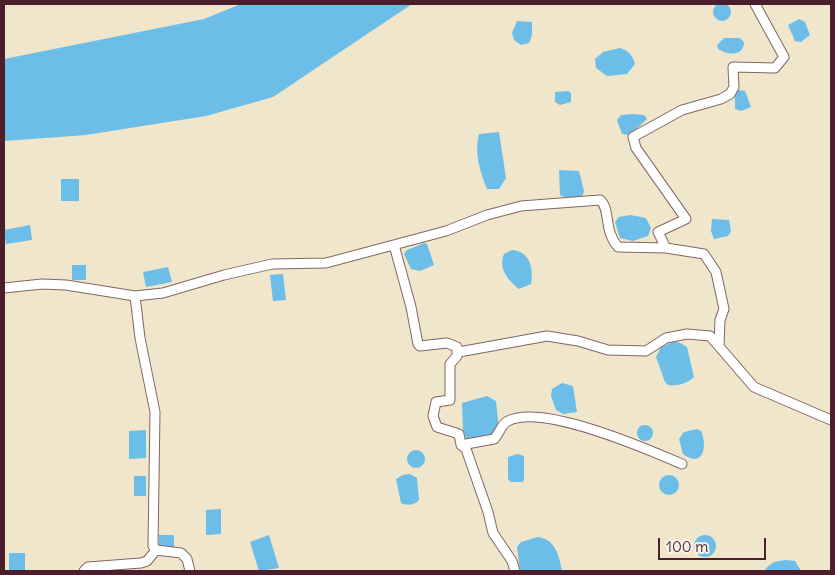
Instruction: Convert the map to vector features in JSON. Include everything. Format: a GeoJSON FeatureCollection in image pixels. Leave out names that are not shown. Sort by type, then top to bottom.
{"type":"FeatureCollection","features":[{"type":"Feature","properties":{"kind":"street"},"geometry":{"type":"LineString","coordinates":[[666,248],[658,232],[686,218],[636,148],[633,137],[682,110],[721,99],[730,94],[734,87],[733,67],[776,68],[784,57],[755,4]]}},
{"type":"Feature","properties":{"kind":"street"},"geometry":{"type":"LineString","coordinates":[[4,288],[42,284],[66,285],[135,296],[163,293],[224,275],[272,264],[326,263],[394,246],[521,206],[600,200],[606,209],[611,239],[618,247],[666,248],[704,254],[716,272],[724,309],[720,320],[719,346]]}},
{"type":"Feature","properties":{"kind":"street"},"geometry":{"type":"LineString","coordinates":[[394,246],[411,307],[418,344],[453,344],[458,347],[459,352]]}},
{"type":"Feature","properties":{"kind":"street"},"geometry":{"type":"LineString","coordinates":[[135,296],[140,338],[155,412],[153,546],[156,550]]}},
{"type":"Feature","properties":{"kind":"street"},"geometry":{"type":"LineString","coordinates":[[515,571],[512,562],[493,533],[488,512],[466,449],[461,445],[459,434],[438,427],[433,416],[436,402],[450,400],[450,364],[459,352],[547,336],[578,341],[608,350],[646,351],[666,338],[686,334],[710,336],[754,387],[831,420]]}},
{"type":"Feature","properties":{"kind":"street"},"geometry":{"type":"LineString","coordinates":[[461,445],[494,438],[507,421],[517,418],[544,417],[600,432],[682,464]]}},
{"type":"Feature","properties":{"kind":"street"},"geometry":{"type":"LineString","coordinates":[[84,571],[88,566],[141,563],[147,561],[156,550]]}},
{"type":"Feature","properties":{"kind":"street"},"geometry":{"type":"LineString","coordinates":[[156,550],[182,553],[187,559],[190,571]]}},
{"type":"Feature","properties":{"kind":"water"},"geometry":{"type":"Polygon","coordinates":[[[722,3],[728,6],[731,12],[728,18],[722,21],[716,18],[713,12],[716,6],[722,3]]]}},
{"type":"Feature","properties":{"kind":"water"},"geometry":{"type":"Polygon","coordinates":[[[241,4],[412,4],[273,97],[206,116],[86,135],[4,141],[4,59],[204,19],[241,4]]]}},
{"type":"Feature","properties":{"kind":"water"},"geometry":{"type":"Polygon","coordinates":[[[799,19],[805,22],[810,35],[801,42],[795,41],[788,25],[799,19]]]}},
{"type":"Feature","properties":{"kind":"water"},"geometry":{"type":"Polygon","coordinates":[[[517,21],[532,22],[532,35],[529,43],[521,45],[514,40],[512,33],[517,21]]]}},
{"type":"Feature","properties":{"kind":"water"},"geometry":{"type":"Polygon","coordinates":[[[724,38],[740,38],[744,42],[743,47],[734,53],[722,51],[718,49],[717,45],[724,38]]]}},
{"type":"Feature","properties":{"kind":"water"},"geometry":{"type":"Polygon","coordinates":[[[620,48],[630,54],[635,64],[627,74],[607,76],[596,68],[595,59],[603,52],[620,48]]]}},
{"type":"Feature","properties":{"kind":"water"},"geometry":{"type":"Polygon","coordinates":[[[739,90],[745,91],[751,107],[741,111],[735,109],[735,92],[739,90]]]}},
{"type":"Feature","properties":{"kind":"water"},"geometry":{"type":"Polygon","coordinates":[[[568,91],[571,93],[571,102],[560,105],[555,102],[555,92],[568,91]]]}},
{"type":"Feature","properties":{"kind":"water"},"geometry":{"type":"Polygon","coordinates":[[[621,115],[644,115],[647,119],[630,135],[622,134],[617,120],[621,115]]]}},
{"type":"Feature","properties":{"kind":"water"},"geometry":{"type":"Polygon","coordinates":[[[499,132],[506,178],[499,189],[487,189],[478,162],[479,134],[499,132]]]}},
{"type":"Feature","properties":{"kind":"water"},"geometry":{"type":"Polygon","coordinates":[[[559,170],[579,171],[584,191],[582,198],[568,199],[560,195],[559,170]]]}},
{"type":"Feature","properties":{"kind":"water"},"geometry":{"type":"Polygon","coordinates":[[[61,179],[79,179],[79,201],[61,201],[61,179]]]}},
{"type":"Feature","properties":{"kind":"water"},"geometry":{"type":"Polygon","coordinates":[[[630,215],[646,218],[651,228],[648,236],[633,241],[620,238],[615,222],[619,217],[630,215]]]}},
{"type":"Feature","properties":{"kind":"water"},"geometry":{"type":"Polygon","coordinates":[[[712,219],[729,220],[731,231],[728,236],[714,239],[711,231],[712,219]]]}},
{"type":"Feature","properties":{"kind":"water"},"geometry":{"type":"Polygon","coordinates":[[[30,225],[32,240],[6,244],[4,230],[30,225]]]}},
{"type":"Feature","properties":{"kind":"water"},"geometry":{"type":"Polygon","coordinates":[[[424,243],[427,244],[434,265],[420,271],[411,269],[404,254],[407,250],[424,243]]]}},
{"type":"Feature","properties":{"kind":"water"},"geometry":{"type":"Polygon","coordinates":[[[512,250],[518,251],[527,257],[532,272],[531,284],[519,289],[505,274],[502,265],[504,254],[512,250]]]}},
{"type":"Feature","properties":{"kind":"water"},"geometry":{"type":"Polygon","coordinates":[[[72,265],[86,265],[86,280],[72,280],[72,265]]]}},
{"type":"Feature","properties":{"kind":"water"},"geometry":{"type":"Polygon","coordinates":[[[168,267],[172,282],[146,287],[143,272],[168,267]]]}},
{"type":"Feature","properties":{"kind":"water"},"geometry":{"type":"Polygon","coordinates":[[[283,274],[286,300],[273,301],[270,275],[283,274]]]}},
{"type":"Feature","properties":{"kind":"water"},"geometry":{"type":"Polygon","coordinates":[[[678,342],[687,347],[694,377],[682,384],[668,385],[665,382],[656,357],[661,347],[678,342]]]}},
{"type":"Feature","properties":{"kind":"water"},"geometry":{"type":"Polygon","coordinates":[[[562,383],[573,386],[577,412],[563,414],[556,410],[551,396],[552,389],[562,383]]]}},
{"type":"Feature","properties":{"kind":"water"},"geometry":{"type":"Polygon","coordinates":[[[487,396],[496,401],[499,430],[497,434],[471,440],[466,438],[463,430],[462,403],[487,396]]]}},
{"type":"Feature","properties":{"kind":"water"},"geometry":{"type":"Polygon","coordinates":[[[645,425],[651,427],[653,433],[651,439],[645,441],[639,439],[637,433],[639,427],[645,425]]]}},
{"type":"Feature","properties":{"kind":"water"},"geometry":{"type":"Polygon","coordinates":[[[697,429],[701,431],[704,449],[702,454],[695,459],[683,454],[679,439],[684,432],[697,429]]]}},
{"type":"Feature","properties":{"kind":"water"},"geometry":{"type":"Polygon","coordinates":[[[146,430],[146,458],[129,459],[129,431],[146,430]]]}},
{"type":"Feature","properties":{"kind":"water"},"geometry":{"type":"Polygon","coordinates":[[[416,450],[422,453],[425,459],[422,465],[416,468],[410,465],[407,459],[410,453],[416,450]]]}},
{"type":"Feature","properties":{"kind":"water"},"geometry":{"type":"Polygon","coordinates":[[[517,454],[524,456],[524,479],[523,482],[511,482],[508,479],[508,457],[517,454]]]}},
{"type":"Feature","properties":{"kind":"water"},"geometry":{"type":"Polygon","coordinates":[[[410,474],[417,478],[419,500],[413,504],[401,503],[396,479],[410,474]]]}},
{"type":"Feature","properties":{"kind":"water"},"geometry":{"type":"Polygon","coordinates":[[[669,475],[676,478],[679,485],[676,492],[669,495],[662,492],[659,485],[662,478],[669,475]]]}},
{"type":"Feature","properties":{"kind":"water"},"geometry":{"type":"Polygon","coordinates":[[[134,476],[146,476],[146,496],[134,496],[134,476]]]}},
{"type":"Feature","properties":{"kind":"water"},"geometry":{"type":"Polygon","coordinates":[[[221,509],[221,534],[206,535],[206,510],[221,509]]]}},
{"type":"Feature","properties":{"kind":"water"},"geometry":{"type":"Polygon","coordinates":[[[159,535],[174,535],[174,547],[159,547],[159,535]]]}},
{"type":"Feature","properties":{"kind":"water"},"geometry":{"type":"Polygon","coordinates":[[[269,535],[279,568],[259,571],[250,542],[269,535]]]}},
{"type":"Feature","properties":{"kind":"water"},"geometry":{"type":"Polygon","coordinates":[[[705,535],[715,542],[716,546],[709,556],[705,557],[695,550],[694,546],[701,536],[705,535]]]}},
{"type":"Feature","properties":{"kind":"water"},"geometry":{"type":"Polygon","coordinates":[[[538,537],[544,538],[552,544],[558,554],[562,571],[520,571],[517,547],[521,542],[538,537]]]}},
{"type":"Feature","properties":{"kind":"water"},"geometry":{"type":"Polygon","coordinates":[[[9,553],[25,553],[25,571],[9,571],[9,553]]]}},
{"type":"Feature","properties":{"kind":"water"},"geometry":{"type":"Polygon","coordinates":[[[795,561],[801,571],[765,571],[774,562],[795,561]]]}}]}
